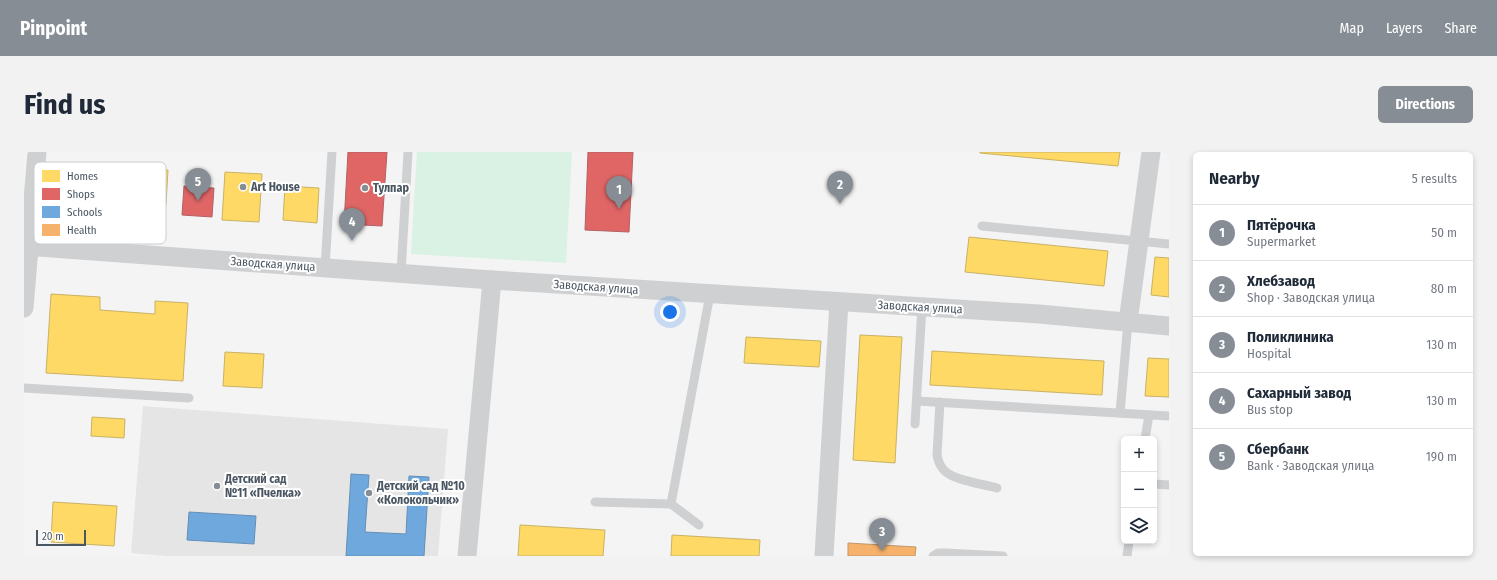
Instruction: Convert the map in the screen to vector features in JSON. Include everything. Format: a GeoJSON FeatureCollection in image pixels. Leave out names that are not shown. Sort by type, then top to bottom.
{"type":"FeatureCollection","features":[{"type":"Feature","properties":{"kind":"street"},"geometry":{"type":"LineString","coordinates":[[36,162],[37,152]]}},
{"type":"Feature","properties":{"kind":"street"},"geometry":{"type":"LineString","coordinates":[[1128,322],[1151,152]]}},
{"type":"Feature","properties":{"kind":"street"},"geometry":{"type":"LineString","coordinates":[[24,308],[27,246],[34,180]]}},
{"type":"Feature","properties":{"kind":"street","name":"Заводская улица"},"geometry":{"type":"LineString","coordinates":[[27,246],[492,280],[1039,314],[1169,326]]}},
{"type":"Feature","properties":{"kind":"street"},"geometry":{"type":"LineString","coordinates":[[467,556],[492,280]]}},
{"type":"Feature","properties":{"kind":"street"},"geometry":{"type":"LineString","coordinates":[[824,556],[839,302]]}},
{"type":"Feature","properties":{"kind":"lane"},"geometry":{"type":"LineString","coordinates":[[325,268],[332,152]]}},
{"type":"Feature","properties":{"kind":"lane"},"geometry":{"type":"LineString","coordinates":[[401,273],[408,152]]}},
{"type":"Feature","properties":{"kind":"lane"},"geometry":{"type":"LineString","coordinates":[[982,226],[1169,244]]}},
{"type":"Feature","properties":{"kind":"lane"},"geometry":{"type":"LineString","coordinates":[[671,504],[710,294]]}},
{"type":"Feature","properties":{"kind":"lane"},"geometry":{"type":"LineString","coordinates":[[915,424],[922,307]]}},
{"type":"Feature","properties":{"kind":"lane"},"geometry":{"type":"LineString","coordinates":[[1120,413],[1128,322]]}},
{"type":"Feature","properties":{"kind":"lane"},"geometry":{"type":"LineString","coordinates":[[24,388],[189,398]]}},
{"type":"Feature","properties":{"kind":"lane"},"geometry":{"type":"LineString","coordinates":[[917,401],[1169,416]]}},
{"type":"Feature","properties":{"kind":"lane"},"geometry":{"type":"LineString","coordinates":[[940,402],[937,455],[944,471],[951,476],[997,488]]}},
{"type":"Feature","properties":{"kind":"lane"},"geometry":{"type":"LineString","coordinates":[[1146,436],[1149,415]]}},
{"type":"Feature","properties":{"kind":"lane"},"geometry":{"type":"LineString","coordinates":[[1157,484],[1169,485]]}},
{"type":"Feature","properties":{"kind":"lane"},"geometry":{"type":"LineString","coordinates":[[595,502],[671,504],[698,525]]}},
{"type":"Feature","properties":{"kind":"lane"},"geometry":{"type":"LineString","coordinates":[[1127,556],[1129,544]]}},
{"type":"Feature","properties":{"kind":"lane"},"geometry":{"type":"LineString","coordinates":[[932,556],[938,553],[946,553],[1003,556]]}},
{"type":"Feature","properties":{"kind":"shaded area"},"geometry":{"type":"Polygon","coordinates":[[[143,406],[448,429],[438,556],[166,556],[131,553],[143,406]]]}},
{"type":"Feature","properties":{"kind":"green space"},"geometry":{"type":"Polygon","coordinates":[[[417,152],[572,152],[566,263],[411,254],[417,152]]]}},
{"type":"Feature","properties":{"kind":"building: Homes"},"geometry":{"type":"Polygon","coordinates":[[[980,152],[1120,152],[1118,166],[980,152]]]}},
{"type":"Feature","properties":{"kind":"building: Homes"},"geometry":{"type":"Polygon","coordinates":[[[166,170],[168,170],[166,205],[166,170]]]}},
{"type":"Feature","properties":{"kind":"building: Homes"},"geometry":{"type":"Polygon","coordinates":[[[225,172],[262,174],[259,222],[222,220],[225,172]]]}},
{"type":"Feature","properties":{"kind":"building: Homes"},"geometry":{"type":"Polygon","coordinates":[[[285,186],[319,188],[317,223],[283,220],[285,186]]]}},
{"type":"Feature","properties":{"kind":"building: Homes"},"geometry":{"type":"Polygon","coordinates":[[[969,237],[1108,251],[1104,286],[965,272],[969,237]]]}},
{"type":"Feature","properties":{"kind":"building: Homes"},"geometry":{"type":"Polygon","coordinates":[[[1155,257],[1169,258],[1169,297],[1151,295],[1155,257]]]}},
{"type":"Feature","properties":{"kind":"building: Homes"},"geometry":{"type":"Polygon","coordinates":[[[51,294],[100,297],[100,310],[155,314],[155,301],[188,303],[183,381],[46,373],[51,294]]]}},
{"type":"Feature","properties":{"kind":"building: Homes"},"geometry":{"type":"Polygon","coordinates":[[[860,335],[902,337],[895,463],[853,460],[860,335]]]}},
{"type":"Feature","properties":{"kind":"building: Homes"},"geometry":{"type":"Polygon","coordinates":[[[746,337],[821,341],[819,367],[744,363],[746,337]]]}},
{"type":"Feature","properties":{"kind":"building: Homes"},"geometry":{"type":"Polygon","coordinates":[[[932,351],[1104,361],[1102,395],[930,385],[932,351]]]}},
{"type":"Feature","properties":{"kind":"building: Homes"},"geometry":{"type":"Polygon","coordinates":[[[225,352],[264,354],[262,388],[223,386],[225,352]]]}},
{"type":"Feature","properties":{"kind":"building: Homes"},"geometry":{"type":"Polygon","coordinates":[[[1148,358],[1169,359],[1169,397],[1145,396],[1148,358]]]}},
{"type":"Feature","properties":{"kind":"building: Homes"},"geometry":{"type":"Polygon","coordinates":[[[92,417],[125,419],[124,438],[91,436],[92,417]]]}},
{"type":"Feature","properties":{"kind":"building: Homes"},"geometry":{"type":"Polygon","coordinates":[[[53,502],[117,506],[114,546],[51,542],[53,502]]]}},
{"type":"Feature","properties":{"kind":"building: Homes"},"geometry":{"type":"Polygon","coordinates":[[[520,525],[605,530],[603,556],[518,556],[520,525]]]}},
{"type":"Feature","properties":{"kind":"building: Homes"},"geometry":{"type":"Polygon","coordinates":[[[672,535],[760,540],[759,556],[671,556],[672,535]]]}},
{"type":"Feature","properties":{"kind":"building: Shops","name":"Тулпар"},"geometry":{"type":"Polygon","coordinates":[[[348,152],[387,152],[382,226],[344,224],[348,152]]]}},
{"type":"Feature","properties":{"kind":"building: Shops"},"geometry":{"type":"Polygon","coordinates":[[[588,152],[633,152],[629,232],[585,230],[588,152]]]}},
{"type":"Feature","properties":{"kind":"building: Shops"},"geometry":{"type":"Polygon","coordinates":[[[184,186],[214,188],[212,217],[182,215],[184,186]]]}},
{"type":"Feature","properties":{"kind":"building: Schools"},"geometry":{"type":"Polygon","coordinates":[[[351,474],[369,475],[365,532],[406,534],[409,476],[429,477],[424,556],[346,556],[351,474]]]}},
{"type":"Feature","properties":{"kind":"building: Schools"},"geometry":{"type":"Polygon","coordinates":[[[189,512],[256,516],[254,544],[187,540],[189,512]]]}},
{"type":"Feature","properties":{"kind":"building: Health"},"geometry":{"type":"Polygon","coordinates":[[[848,543],[916,547],[915,556],[848,556],[848,543]]]}},
{"type":"Feature","properties":{"kind":"place","name":"Art House"},"geometry":{"type":"Point","coordinates":[243,187]}},
{"type":"Feature","properties":{"kind":"place","name":"Тулпар"},"geometry":{"type":"Point","coordinates":[365,188]}},
{"type":"Feature","properties":{"kind":"place","name":"Сбербанк"},"geometry":{"type":"Point","coordinates":[198,201]}},
{"type":"Feature","properties":{"kind":"place","name":"Хлебзавод"},"geometry":{"type":"Point","coordinates":[840,204]}},
{"type":"Feature","properties":{"kind":"place","name":"Пятёрочка"},"geometry":{"type":"Point","coordinates":[619,209]}},
{"type":"Feature","properties":{"kind":"place","name":"Сахарный завод"},"geometry":{"type":"Point","coordinates":[352,241]}},
{"type":"Feature","properties":{"kind":"place","name":"Детский сад №11 «Пчелка»"},"geometry":{"type":"Point","coordinates":[217,486]}},
{"type":"Feature","properties":{"kind":"place","name":"Детский сад №10 «Колокольчик»"},"geometry":{"type":"Point","coordinates":[369,493]}},
{"type":"Feature","properties":{"kind":"place","name":"Поликлиника"},"geometry":{"type":"Point","coordinates":[882,551]}}]}
